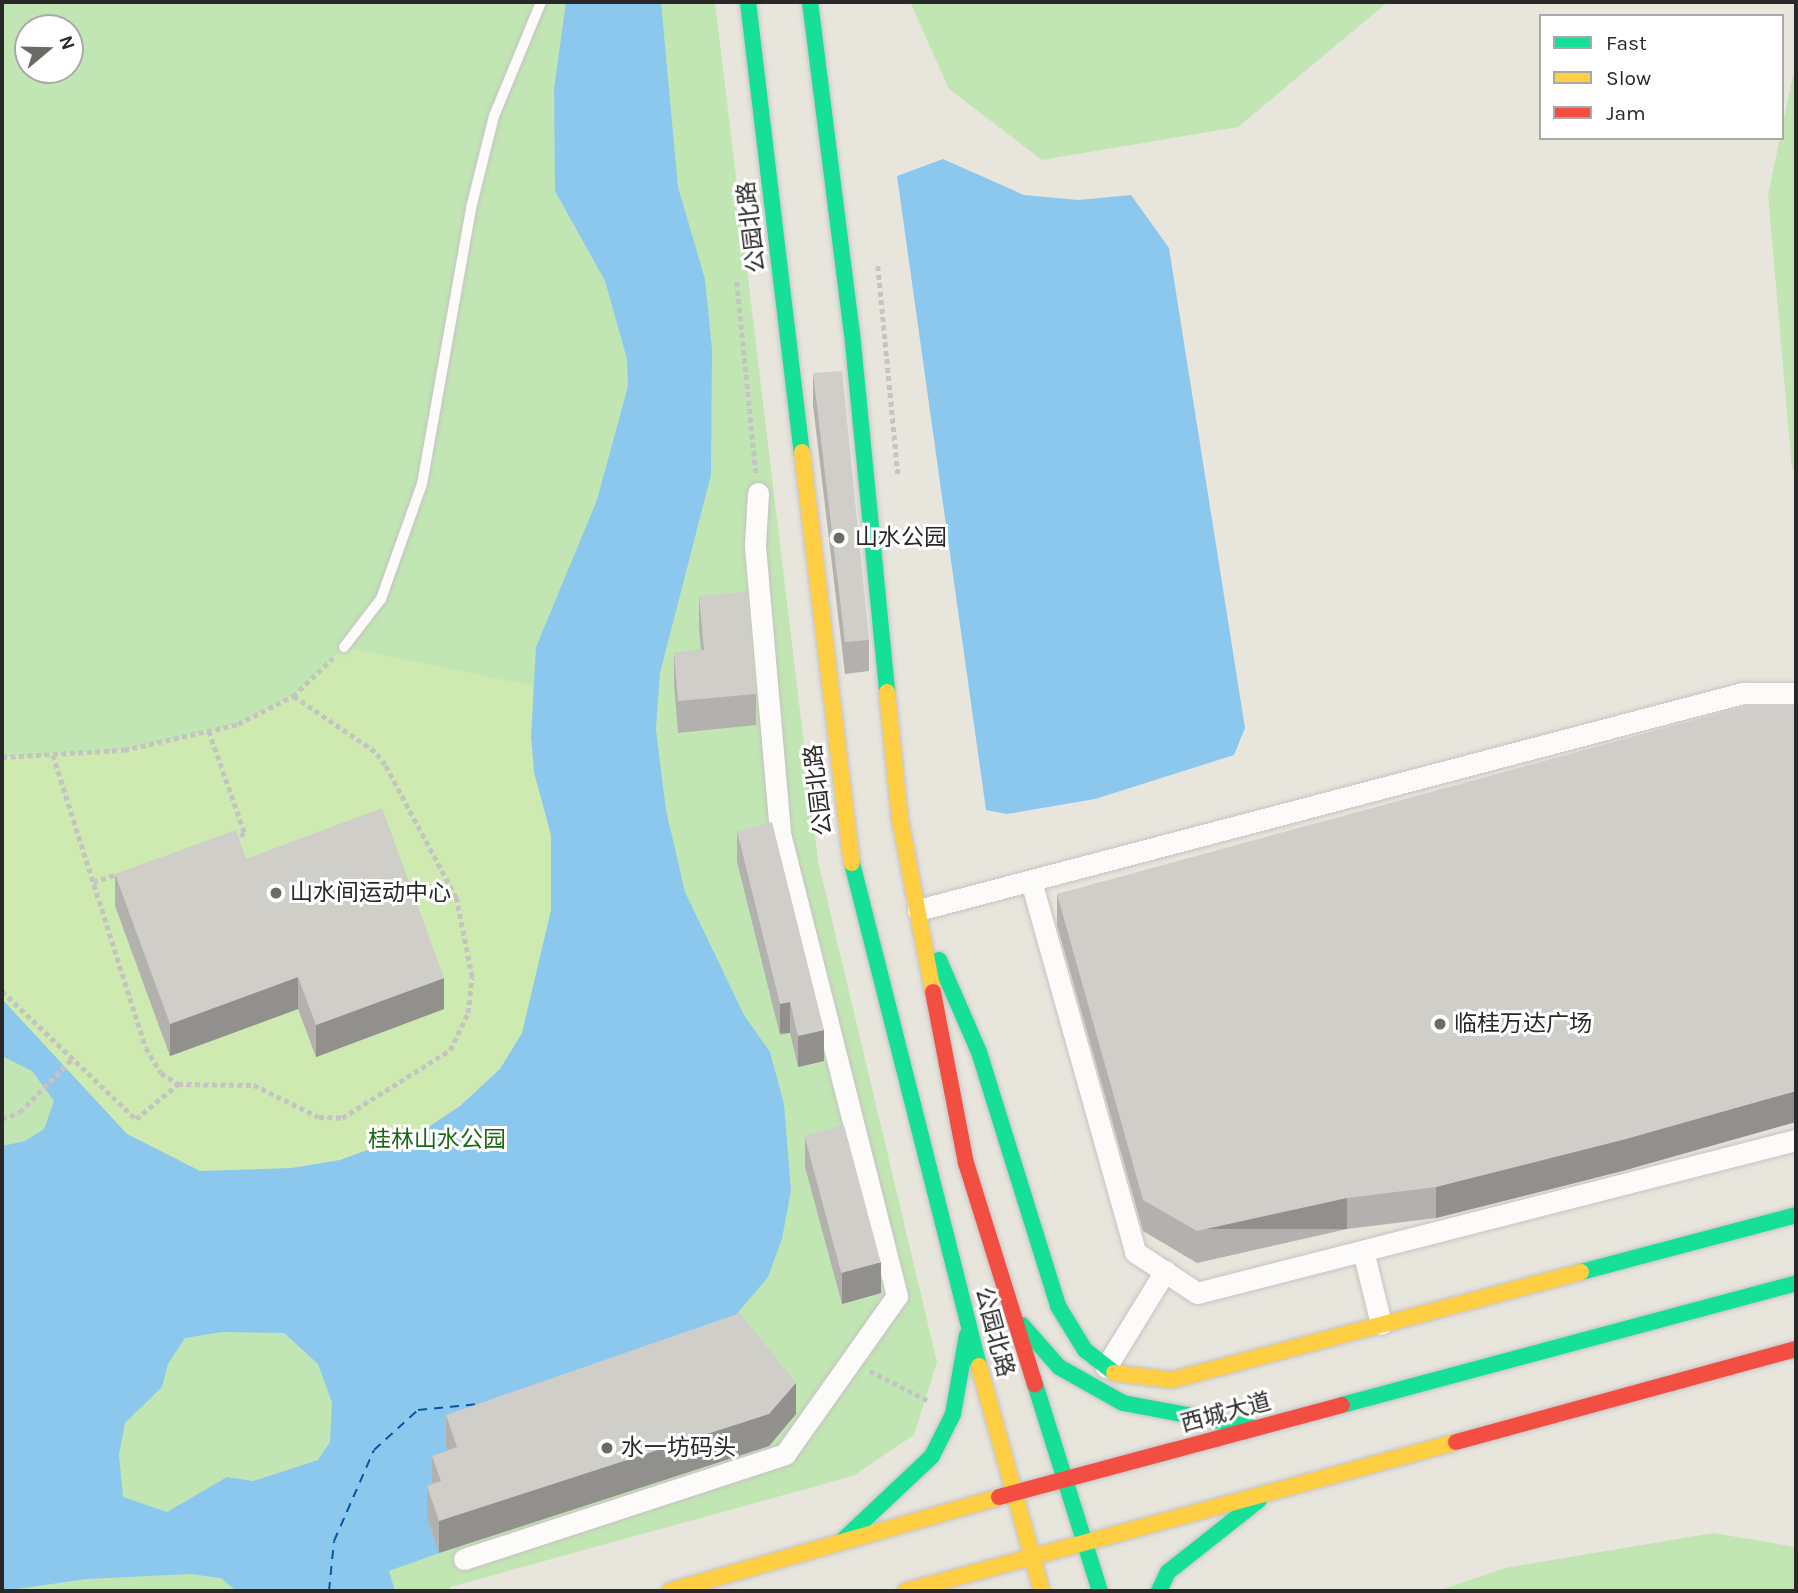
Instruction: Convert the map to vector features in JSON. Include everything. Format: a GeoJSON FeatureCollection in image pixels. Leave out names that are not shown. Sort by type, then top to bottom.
{"type":"FeatureCollection","features":[{"type":"Feature","properties":{"kind":"main road","name":"公园北路"},"geometry":{"type":"LineString","coordinates":[[748,2],[850,855],[927,1150],[968,1328],[1017,1492],[1042,1591]]}},
{"type":"Feature","properties":{"kind":"main road","name":"公园北路"},"geometry":{"type":"LineString","coordinates":[[810,2],[852,333],[900,819],[966,1163],[1100,1591]]}},
{"type":"Feature","properties":{"kind":"main road"},"geometry":{"type":"LineString","coordinates":[[918,910],[979,1052],[1058,1306],[1085,1350],[1115,1373],[1172,1380],[1796,1214]]}},
{"type":"Feature","properties":{"kind":"main road","name":"西城大道"},"geometry":{"type":"LineString","coordinates":[[670,1591],[1017,1492],[1796,1283]]}},
{"type":"Feature","properties":{"kind":"main road"},"geometry":{"type":"LineString","coordinates":[[1014,1316],[1059,1367],[1123,1403],[1258,1428]]}},
{"type":"Feature","properties":{"kind":"main road"},"geometry":{"type":"LineString","coordinates":[[839,1543],[932,1456],[953,1413],[968,1328]]}},
{"type":"Feature","properties":{"kind":"main road"},"geometry":{"type":"LineString","coordinates":[[906,1591],[1085,1540],[1796,1349]]}},
{"type":"Feature","properties":{"kind":"main road"},"geometry":{"type":"LineString","coordinates":[[1159,1591],[1167,1572],[1274,1489]]}},
{"type":"Feature","properties":{"kind":"street"},"geometry":{"type":"LineString","coordinates":[[464,1559],[785,1454],[897,1296],[780,832],[755,545],[758,493]]}},
{"type":"Feature","properties":{"kind":"street"},"geometry":{"type":"LineString","coordinates":[[918,910],[1743,693],[1796,693]]}},
{"type":"Feature","properties":{"kind":"street"},"geometry":{"type":"LineString","coordinates":[[1031,881],[1135,1252],[1198,1293],[1796,1140]]}},
{"type":"Feature","properties":{"kind":"street"},"geometry":{"type":"LineString","coordinates":[[1363,1251],[1381,1324]]}},
{"type":"Feature","properties":{"kind":"street"},"geometry":{"type":"LineString","coordinates":[[1106,1367],[1165,1271]]}},
{"type":"Feature","properties":{"kind":"lane"},"geometry":{"type":"LineString","coordinates":[[344,647],[382,599],[422,484],[472,204],[494,116],[541,2]]}},
{"type":"Feature","properties":{"kind":"path"},"geometry":{"type":"LineString","coordinates":[[878,266],[898,474]]}},
{"type":"Feature","properties":{"kind":"path"},"geometry":{"type":"LineString","coordinates":[[737,282],[758,493]]}},
{"type":"Feature","properties":{"kind":"path"},"geometry":{"type":"LineString","coordinates":[[2,757],[124,750],[238,724],[293,696],[344,647]]}},
{"type":"Feature","properties":{"kind":"path"},"geometry":{"type":"LineString","coordinates":[[53,755],[146,1048],[161,1073],[178,1084],[254,1084],[319,1117],[350,1116],[450,1050],[468,1013],[472,977],[462,917],[393,778],[375,752],[293,696]]}},
{"type":"Feature","properties":{"kind":"path"},"geometry":{"type":"LineString","coordinates":[[209,731],[245,834],[219,842]]}},
{"type":"Feature","properties":{"kind":"path"},"geometry":{"type":"LineString","coordinates":[[93,882],[131,870]]}},
{"type":"Feature","properties":{"kind":"path"},"geometry":{"type":"LineString","coordinates":[[2,990],[71,1060],[136,1119],[178,1084]]}},
{"type":"Feature","properties":{"kind":"path"},"geometry":{"type":"LineString","coordinates":[[2,1119],[20,1112],[71,1060]]}},
{"type":"Feature","properties":{"kind":"path"},"geometry":{"type":"LineString","coordinates":[[850,1361],[953,1413]]}},
{"type":"Feature","properties":{"kind":"green space","name":"桂林山水公园"},"geometry":{"type":"Polygon","coordinates":[[[2,2],[715,2],[818,861],[937,1362],[914,1435],[853,1476],[450,1587],[451,1591],[2,1591],[2,2]]]}},
{"type":"Feature","properties":{"kind":"green space"},"geometry":{"type":"Polygon","coordinates":[[[910,2],[1388,2],[1238,127],[1042,160],[949,89],[910,2]]]}},
{"type":"Feature","properties":{"kind":"green space"},"geometry":{"type":"Polygon","coordinates":[[[1796,61],[1796,474],[1792,469],[1768,195],[1779,140],[1784,140],[1784,118],[1796,61]]]}},
{"type":"Feature","properties":{"kind":"green space","name":"山水间运动中心"},"geometry":{"type":"Polygon","coordinates":[[[344,647],[533,686],[534,772],[551,835],[551,910],[533,996],[522,1033],[500,1069],[461,1106],[427,1128],[340,1160],[292,1168],[200,1171],[127,1134],[2,999],[2,757],[124,750],[238,724],[293,696],[344,647]]]}},
{"type":"Feature","properties":{"kind":"green space"},"geometry":{"type":"Polygon","coordinates":[[[1713,1533],[1796,1547],[1796,1591],[1438,1591],[1505,1568],[1713,1533]]]}},
{"type":"Feature","properties":{"kind":"water"},"geometry":{"type":"Polygon","coordinates":[[[566,2],[661,2],[678,187],[705,279],[712,349],[711,475],[660,673],[656,730],[666,810],[685,892],[744,1015],[770,1052],[784,1104],[791,1190],[782,1239],[768,1277],[734,1317],[457,1478],[439,1553],[389,1571],[395,1591],[236,1591],[221,1578],[190,1574],[87,1579],[2,1591],[2,1146],[25,1141],[44,1129],[54,1101],[32,1071],[2,1056],[2,999],[127,1134],[200,1171],[292,1168],[340,1160],[427,1128],[460,1106],[500,1069],[522,1033],[551,910],[551,835],[534,772],[531,737],[536,647],[597,500],[628,386],[627,359],[605,281],[555,191],[554,89],[566,2]],[[222,1332],[185,1338],[168,1364],[162,1387],[125,1423],[119,1455],[123,1497],[167,1512],[227,1477],[253,1481],[318,1460],[330,1442],[332,1403],[318,1364],[284,1333],[222,1332]]]}},
{"type":"Feature","properties":{"kind":"water"},"geometry":{"type":"Polygon","coordinates":[[[943,159],[1024,195],[1078,200],[1131,195],[1169,248],[1245,728],[1234,755],[1095,799],[1007,814],[986,810],[897,176],[943,159]]]}},
{"type":"Feature","properties":{"kind":"building"},"geometry":{"type":"Polygon","coordinates":[[[842,371],[869,640],[845,642],[813,373],[842,371]]]}},
{"type":"Feature","properties":{"kind":"building"},"geometry":{"type":"Polygon","coordinates":[[[747,592],[756,694],[678,701],[674,653],[704,650],[699,596],[747,592]]]}},
{"type":"Feature","properties":{"kind":"building","name":"临桂万达广场"},"geometry":{"type":"Polygon","coordinates":[[[1796,704],[1796,1091],[1626,1139],[1436,1187],[1347,1198],[1197,1231],[1143,1200],[1057,894],[1749,705],[1796,704]]]}},
{"type":"Feature","properties":{"kind":"building"},"geometry":{"type":"Polygon","coordinates":[[[382,808],[444,978],[316,1025],[298,977],[170,1024],[115,874],[236,830],[246,859],[382,808]]]}},
{"type":"Feature","properties":{"kind":"building"},"geometry":{"type":"Polygon","coordinates":[[[772,822],[824,1030],[798,1036],[790,1002],[780,1004],[737,831],[772,822]]]}},
{"type":"Feature","properties":{"kind":"building"},"geometry":{"type":"Polygon","coordinates":[[[844,1125],[881,1262],[841,1273],[804,1136],[844,1125]]]}},
{"type":"Feature","properties":{"kind":"building","name":"水一坊码头"},"geometry":{"type":"Polygon","coordinates":[[[740,1313],[796,1383],[769,1414],[439,1521],[427,1486],[441,1481],[432,1456],[457,1447],[446,1415],[740,1313]]]}},
{"type":"Feature","properties":{"kind":"ferry route"},"geometry":{"type":"LineString","coordinates":[[329,1591],[334,1541],[374,1450],[418,1410],[479,1404]]}},
{"type":"Feature","properties":{"kind":"traffic: fast"},"geometry":{"type":"LineString","coordinates":[[748,2],[802,452]]}},
{"type":"Feature","properties":{"kind":"traffic: fast"},"geometry":{"type":"LineString","coordinates":[[810,2],[852,333],[887,692]]}},
{"type":"Feature","properties":{"kind":"traffic: fast"},"geometry":{"type":"LineString","coordinates":[[852,863],[979,1366]]}},
{"type":"Feature","properties":{"kind":"traffic: fast"},"geometry":{"type":"LineString","coordinates":[[939,960],[979,1052],[1058,1306],[1085,1350],[1114,1373]]}},
{"type":"Feature","properties":{"kind":"traffic: fast"},"geometry":{"type":"LineString","coordinates":[[1581,1272],[1796,1215]]}},
{"type":"Feature","properties":{"kind":"traffic: fast"},"geometry":{"type":"LineString","coordinates":[[1342,1405],[1796,1283]]}},
{"type":"Feature","properties":{"kind":"traffic: fast"},"geometry":{"type":"LineString","coordinates":[[1022,1325],[1059,1367],[1123,1403],[1251,1427]]}},
{"type":"Feature","properties":{"kind":"traffic: fast"},"geometry":{"type":"LineString","coordinates":[[843,1540],[932,1456],[953,1414],[967,1335]]}},
{"type":"Feature","properties":{"kind":"traffic: fast"},"geometry":{"type":"LineString","coordinates":[[1035,1384],[1100,1591]]}},
{"type":"Feature","properties":{"kind":"traffic: fast"},"geometry":{"type":"LineString","coordinates":[[1159,1591],[1168,1572],[1259,1500]]}},
{"type":"Feature","properties":{"kind":"traffic: slow"},"geometry":{"type":"LineString","coordinates":[[802,452],[852,863]]}},
{"type":"Feature","properties":{"kind":"traffic: slow"},"geometry":{"type":"LineString","coordinates":[[887,692],[900,819],[933,992]]}},
{"type":"Feature","properties":{"kind":"traffic: slow"},"geometry":{"type":"LineString","coordinates":[[1114,1373],[1172,1380],[1581,1272]]}},
{"type":"Feature","properties":{"kind":"traffic: slow"},"geometry":{"type":"LineString","coordinates":[[979,1366],[1042,1591]]}},
{"type":"Feature","properties":{"kind":"traffic: slow"},"geometry":{"type":"LineString","coordinates":[[906,1591],[1456,1442]]}},
{"type":"Feature","properties":{"kind":"traffic: slow"},"geometry":{"type":"LineString","coordinates":[[670,1591],[999,1497]]}},
{"type":"Feature","properties":{"kind":"traffic: jam"},"geometry":{"type":"LineString","coordinates":[[933,992],[966,1163],[1035,1384]]}},
{"type":"Feature","properties":{"kind":"traffic: jam"},"geometry":{"type":"LineString","coordinates":[[1456,1442],[1796,1349]]}},
{"type":"Feature","properties":{"kind":"traffic: jam"},"geometry":{"type":"LineString","coordinates":[[999,1497],[1342,1405]]}},
{"type":"Feature","properties":{"kind":"place","name":"山水公园"},"geometry":{"type":"Point","coordinates":[839,538]}},
{"type":"Feature","properties":{"kind":"place","name":"山水间运动中心"},"geometry":{"type":"Point","coordinates":[276,893]}},
{"type":"Feature","properties":{"kind":"place","name":"临桂万达广场"},"geometry":{"type":"Point","coordinates":[1440,1024]}},
{"type":"Feature","properties":{"kind":"place","name":"水一坊码头"},"geometry":{"type":"Point","coordinates":[607,1448]}}]}
